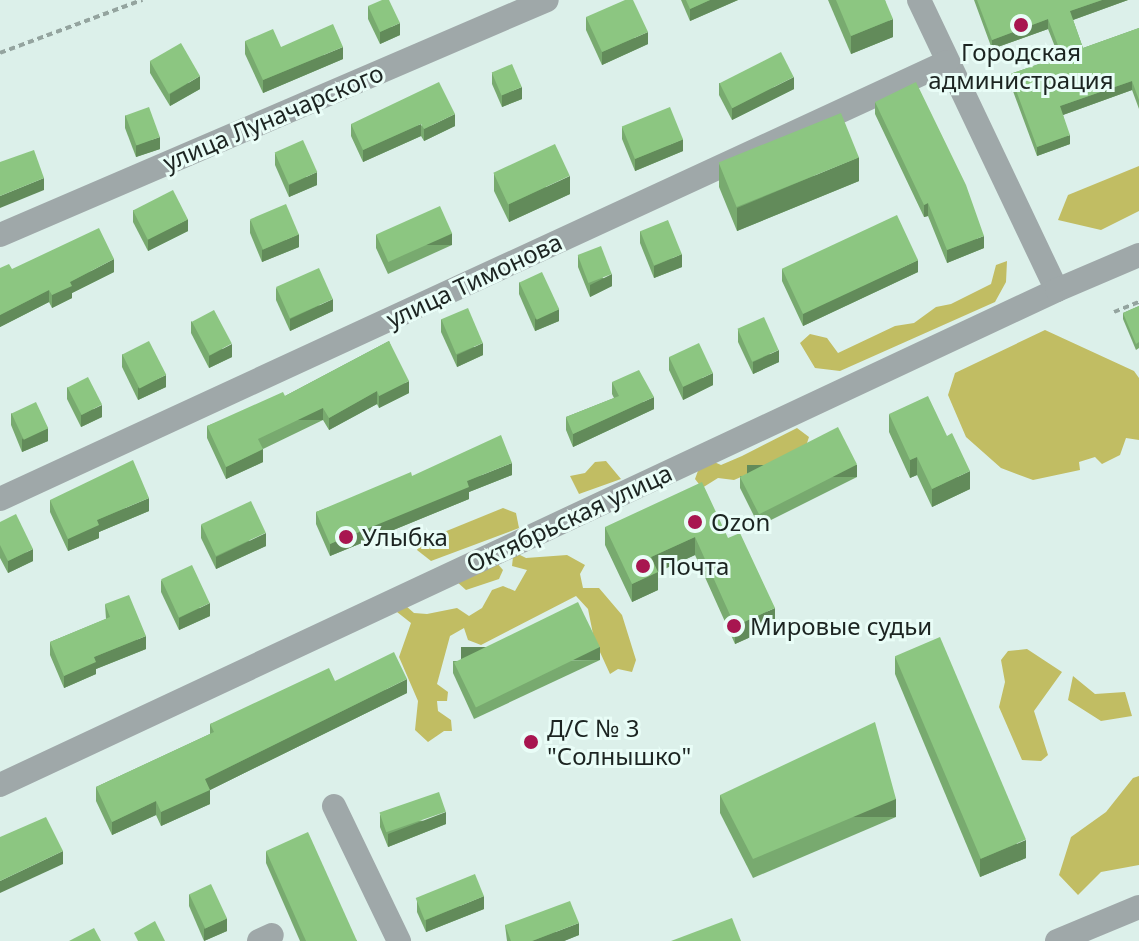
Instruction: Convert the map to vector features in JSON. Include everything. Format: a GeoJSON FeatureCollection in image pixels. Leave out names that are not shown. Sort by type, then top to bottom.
{"type":"FeatureCollection","features":[{"type":"Feature","properties":{"kind":"street","name":"улица Луначарского"},"geometry":{"type":"LineString","coordinates":[[0,235],[547,0]]}},
{"type":"Feature","properties":{"kind":"street"},"geometry":{"type":"LineString","coordinates":[[919,0],[1057,290]]}},
{"type":"Feature","properties":{"kind":"street","name":"улица Тимонова"},"geometry":{"type":"LineString","coordinates":[[0,499],[947,62]]}},
{"type":"Feature","properties":{"kind":"street","name":"Октябрьская улица"},"geometry":{"type":"LineString","coordinates":[[0,785],[1057,290],[1139,255]]}},
{"type":"Feature","properties":{"kind":"street"},"geometry":{"type":"LineString","coordinates":[[334,806],[399,941]]}},
{"type":"Feature","properties":{"kind":"street"},"geometry":{"type":"LineString","coordinates":[[1057,941],[1139,907]]}},
{"type":"Feature","properties":{"kind":"path"},"geometry":{"type":"LineString","coordinates":[[0,53],[142,0]]}},
{"type":"Feature","properties":{"kind":"path"},"geometry":{"type":"LineString","coordinates":[[1114,312],[1139,302]]}},
{"type":"Feature","properties":{"kind":"shaded area"},"geometry":{"type":"Polygon","coordinates":[[[1139,166],[1139,211],[1101,230],[1058,220],[1068,195],[1139,166]]]}},
{"type":"Feature","properties":{"kind":"shaded area"},"geometry":{"type":"Polygon","coordinates":[[[1007,261],[1006,282],[995,302],[840,371],[815,368],[800,343],[810,334],[827,338],[838,353],[895,326],[914,323],[936,307],[951,304],[991,284],[996,265],[1007,261]]]}},
{"type":"Feature","properties":{"kind":"shaded area"},"geometry":{"type":"Polygon","coordinates":[[[1045,330],[1134,371],[1139,378],[1139,440],[1126,438],[1120,455],[1102,464],[1095,457],[1079,462],[1080,470],[1033,480],[1001,468],[966,437],[948,395],[955,373],[1045,330]]]}},
{"type":"Feature","properties":{"kind":"shaded area"},"geometry":{"type":"Polygon","coordinates":[[[797,428],[809,437],[805,449],[734,480],[718,478],[702,488],[695,479],[699,468],[712,461],[721,465],[797,428]]]}},
{"type":"Feature","properties":{"kind":"shaded area"},"geometry":{"type":"Polygon","coordinates":[[[606,461],[621,479],[579,494],[570,476],[585,473],[595,462],[606,461]]]}},
{"type":"Feature","properties":{"kind":"shaded area"},"geometry":{"type":"Polygon","coordinates":[[[503,508],[516,513],[519,528],[431,561],[417,550],[422,541],[503,508]]]}},
{"type":"Feature","properties":{"kind":"shaded area"},"geometry":{"type":"Polygon","coordinates":[[[518,554],[526,558],[567,555],[585,565],[580,574],[583,588],[599,588],[622,615],[636,660],[632,672],[618,669],[610,674],[594,639],[588,609],[576,596],[481,645],[468,640],[464,628],[450,636],[437,684],[448,692],[447,701],[437,701],[438,711],[451,720],[452,731],[444,731],[428,742],[415,730],[418,701],[399,657],[411,623],[397,612],[406,606],[414,613],[427,614],[457,608],[469,616],[482,608],[492,590],[503,586],[515,591],[527,570],[512,566],[513,557],[518,554]]]}},
{"type":"Feature","properties":{"kind":"shaded area"},"geometry":{"type":"Polygon","coordinates":[[[496,562],[503,570],[499,579],[466,590],[456,581],[496,562]]]}},
{"type":"Feature","properties":{"kind":"shaded area"},"geometry":{"type":"Polygon","coordinates":[[[1027,649],[1062,672],[1034,711],[1048,755],[1041,761],[1022,760],[999,707],[1005,682],[1001,660],[1008,651],[1027,649]]]}},
{"type":"Feature","properties":{"kind":"shaded area"},"geometry":{"type":"Polygon","coordinates":[[[1073,676],[1095,694],[1125,692],[1132,716],[1101,721],[1068,700],[1073,676]]]}},
{"type":"Feature","properties":{"kind":"shaded area"},"geometry":{"type":"Polygon","coordinates":[[[1139,776],[1139,865],[1101,872],[1078,895],[1059,875],[1071,837],[1106,812],[1133,778],[1139,776]]]}},
{"type":"Feature","properties":{"kind":"building"},"geometry":{"type":"Polygon","coordinates":[[[389,0],[400,23],[380,32],[368,6],[389,0]]]}},
{"type":"Feature","properties":{"kind":"building"},"geometry":{"type":"Polygon","coordinates":[[[625,0],[633,0],[648,32],[602,52],[586,17],[625,0]]]}},
{"type":"Feature","properties":{"kind":"building"},"geometry":{"type":"Polygon","coordinates":[[[686,0],[710,0],[690,9],[686,0]]]}},
{"type":"Feature","properties":{"kind":"building"},"geometry":{"type":"Polygon","coordinates":[[[836,0],[885,0],[893,19],[851,36],[836,0]]]}},
{"type":"Feature","properties":{"kind":"building"},"geometry":{"type":"Polygon","coordinates":[[[977,0],[1102,0],[1070,11],[1083,48],[1139,28],[1139,100],[1132,81],[1060,106],[1070,135],[1037,147],[1010,74],[1062,56],[1048,19],[992,40],[977,0]]]}},
{"type":"Feature","properties":{"kind":"building"},"geometry":{"type":"Polygon","coordinates":[[[333,24],[343,47],[263,80],[245,41],[273,29],[281,47],[333,24]]]}},
{"type":"Feature","properties":{"kind":"building"},"geometry":{"type":"Polygon","coordinates":[[[181,43],[200,76],[169,94],[150,61],[181,43]]]}},
{"type":"Feature","properties":{"kind":"building"},"geometry":{"type":"Polygon","coordinates":[[[781,52],[794,77],[732,108],[720,83],[781,52]]]}},
{"type":"Feature","properties":{"kind":"building"},"geometry":{"type":"Polygon","coordinates":[[[512,64],[522,87],[502,96],[492,73],[512,64]]]}},
{"type":"Feature","properties":{"kind":"building"},"geometry":{"type":"Polygon","coordinates":[[[439,82],[455,114],[424,129],[421,124],[363,150],[351,124],[439,82]]]}},
{"type":"Feature","properties":{"kind":"building"},"geometry":{"type":"Polygon","coordinates":[[[916,82],[966,185],[984,236],[947,250],[928,203],[924,205],[875,102],[916,82]]]}},
{"type":"Feature","properties":{"kind":"building"},"geometry":{"type":"Polygon","coordinates":[[[149,107],[160,137],[136,146],[126,116],[149,107]]]}},
{"type":"Feature","properties":{"kind":"building"},"geometry":{"type":"Polygon","coordinates":[[[670,107],[683,139],[635,159],[622,126],[670,107]]]}},
{"type":"Feature","properties":{"kind":"building"},"geometry":{"type":"Polygon","coordinates":[[[841,113],[859,158],[737,207],[719,162],[841,113]]]}},
{"type":"Feature","properties":{"kind":"building"},"geometry":{"type":"Polygon","coordinates":[[[303,140],[317,172],[289,185],[275,153],[303,140]]]}},
{"type":"Feature","properties":{"kind":"building"},"geometry":{"type":"Polygon","coordinates":[[[555,144],[570,176],[508,204],[493,173],[555,144]]]}},
{"type":"Feature","properties":{"kind":"building"},"geometry":{"type":"Polygon","coordinates":[[[34,150],[44,178],[0,196],[0,162],[34,150]]]}},
{"type":"Feature","properties":{"kind":"building"},"geometry":{"type":"Polygon","coordinates":[[[173,190],[188,219],[148,240],[133,210],[173,190]]]}},
{"type":"Feature","properties":{"kind":"building"},"geometry":{"type":"Polygon","coordinates":[[[286,204],[299,234],[263,250],[250,219],[286,204]]]}},
{"type":"Feature","properties":{"kind":"building"},"geometry":{"type":"Polygon","coordinates":[[[440,206],[452,233],[388,262],[376,234],[440,206]]]}},
{"type":"Feature","properties":{"kind":"building"},"geometry":{"type":"Polygon","coordinates":[[[897,215],[918,260],[803,314],[782,269],[897,215]]]}},
{"type":"Feature","properties":{"kind":"building"},"geometry":{"type":"Polygon","coordinates":[[[668,220],[682,254],[654,266],[640,231],[668,220]]]}},
{"type":"Feature","properties":{"kind":"building"},"geometry":{"type":"Polygon","coordinates":[[[99,228],[114,259],[70,282],[72,286],[52,295],[49,290],[0,315],[0,268],[9,264],[12,269],[99,228]]]}},
{"type":"Feature","properties":{"kind":"building"},"geometry":{"type":"Polygon","coordinates":[[[601,246],[612,274],[588,283],[578,255],[601,246]]]}},
{"type":"Feature","properties":{"kind":"building"},"geometry":{"type":"Polygon","coordinates":[[[319,268],[333,299],[290,318],[276,287],[319,268]]]}},
{"type":"Feature","properties":{"kind":"building"},"geometry":{"type":"Polygon","coordinates":[[[542,272],[559,309],[537,320],[519,283],[542,272]]]}},
{"type":"Feature","properties":{"kind":"building"},"geometry":{"type":"Polygon","coordinates":[[[1139,306],[1139,342],[1136,344],[1123,313],[1139,306]]]}},
{"type":"Feature","properties":{"kind":"building"},"geometry":{"type":"Polygon","coordinates":[[[468,308],[483,343],[456,354],[441,319],[468,308]]]}},
{"type":"Feature","properties":{"kind":"building"},"geometry":{"type":"Polygon","coordinates":[[[214,310],[232,344],[210,355],[192,322],[214,310]]]}},
{"type":"Feature","properties":{"kind":"building"},"geometry":{"type":"Polygon","coordinates":[[[764,317],[779,350],[752,362],[738,329],[764,317]]]}},
{"type":"Feature","properties":{"kind":"building"},"geometry":{"type":"Polygon","coordinates":[[[149,341],[166,375],[140,388],[122,355],[149,341]]]}},
{"type":"Feature","properties":{"kind":"building"},"geometry":{"type":"Polygon","coordinates":[[[389,341],[409,381],[379,396],[377,391],[329,418],[323,408],[258,439],[263,449],[226,467],[207,426],[283,392],[285,396],[389,341]]]}},
{"type":"Feature","properties":{"kind":"building"},"geometry":{"type":"Polygon","coordinates":[[[699,343],[713,373],[683,387],[669,357],[699,343]]]}},
{"type":"Feature","properties":{"kind":"building"},"geometry":{"type":"Polygon","coordinates":[[[639,370],[654,397],[573,434],[566,417],[619,396],[612,382],[639,370]]]}},
{"type":"Feature","properties":{"kind":"building"},"geometry":{"type":"Polygon","coordinates":[[[88,377],[102,405],[82,415],[68,387],[88,377]]]}},
{"type":"Feature","properties":{"kind":"building"},"geometry":{"type":"Polygon","coordinates":[[[928,396],[947,436],[952,433],[970,471],[932,489],[917,457],[910,460],[889,414],[928,396]]]}},
{"type":"Feature","properties":{"kind":"building"},"geometry":{"type":"Polygon","coordinates":[[[36,402],[48,428],[24,440],[12,413],[36,402]]]}},
{"type":"Feature","properties":{"kind":"building"},"geometry":{"type":"Polygon","coordinates":[[[838,427],[857,464],[759,514],[740,477],[838,427]]]}},
{"type":"Feature","properties":{"kind":"building"},"geometry":{"type":"Polygon","coordinates":[[[501,435],[512,463],[467,481],[469,487],[330,544],[316,512],[411,472],[412,476],[501,435]]]}},
{"type":"Feature","properties":{"kind":"building"},"geometry":{"type":"Polygon","coordinates":[[[133,460],[149,498],[97,520],[99,525],[68,539],[50,500],[133,460]]]}},
{"type":"Feature","properties":{"kind":"building","name":"Почта"},"geometry":{"type":"Polygon","coordinates":[[[702,482],[728,538],[740,533],[775,608],[735,626],[695,537],[651,557],[658,572],[632,584],[605,527],[702,482]]]}},
{"type":"Feature","properties":{"kind":"building"},"geometry":{"type":"Polygon","coordinates":[[[251,501],[266,533],[216,556],[201,524],[251,501]]]}},
{"type":"Feature","properties":{"kind":"building"},"geometry":{"type":"Polygon","coordinates":[[[16,514],[33,549],[8,561],[0,545],[0,522],[16,514]]]}},
{"type":"Feature","properties":{"kind":"building"},"geometry":{"type":"Polygon","coordinates":[[[192,565],[210,603],[179,617],[161,579],[192,565]]]}},
{"type":"Feature","properties":{"kind":"building"},"geometry":{"type":"Polygon","coordinates":[[[129,595],[146,636],[94,657],[96,662],[64,676],[50,642],[110,617],[105,604],[129,595]]]}},
{"type":"Feature","properties":{"kind":"building"},"geometry":{"type":"Polygon","coordinates":[[[578,602],[600,647],[476,707],[454,662],[578,602]]]}},
{"type":"Feature","properties":{"kind":"building"},"geometry":{"type":"Polygon","coordinates":[[[940,637],[1026,840],[981,859],[895,656],[940,637]]]}},
{"type":"Feature","properties":{"kind":"building"},"geometry":{"type":"Polygon","coordinates":[[[394,652],[407,679],[205,779],[210,790],[161,812],[156,801],[112,822],[96,787],[214,732],[210,724],[329,668],[335,681],[394,652]]]}},
{"type":"Feature","properties":{"kind":"building"},"geometry":{"type":"Polygon","coordinates":[[[875,722],[896,799],[753,859],[720,795],[875,722]]]}},
{"type":"Feature","properties":{"kind":"building"},"geometry":{"type":"Polygon","coordinates":[[[439,792],[446,812],[386,832],[379,813],[439,792]]]}},
{"type":"Feature","properties":{"kind":"building"},"geometry":{"type":"Polygon","coordinates":[[[46,817],[63,851],[0,881],[0,837],[46,817]]]}},
{"type":"Feature","properties":{"kind":"building"},"geometry":{"type":"Polygon","coordinates":[[[308,832],[357,941],[306,941],[266,851],[308,832]]]}},
{"type":"Feature","properties":{"kind":"building"},"geometry":{"type":"Polygon","coordinates":[[[475,874],[484,896],[425,920],[416,898],[475,874]]]}},
{"type":"Feature","properties":{"kind":"building"},"geometry":{"type":"Polygon","coordinates":[[[211,884],[227,918],[205,929],[189,894],[211,884]]]}},
{"type":"Feature","properties":{"kind":"building"},"geometry":{"type":"Polygon","coordinates":[[[570,901],[579,923],[532,941],[511,941],[505,925],[570,901]]]}},
{"type":"Feature","properties":{"kind":"building"},"geometry":{"type":"Polygon","coordinates":[[[732,918],[741,941],[671,941],[732,918]]]}},
{"type":"Feature","properties":{"kind":"building"},"geometry":{"type":"Polygon","coordinates":[[[155,921],[165,941],[138,941],[134,933],[155,921]]]}},
{"type":"Feature","properties":{"kind":"building"},"geometry":{"type":"Polygon","coordinates":[[[94,928],[101,941],[69,941],[94,928]]]}},
{"type":"Feature","properties":{"kind":"place","name":"Городская администрация"},"geometry":{"type":"Point","coordinates":[1021,25]}},
{"type":"Feature","properties":{"kind":"place","name":"Ozon"},"geometry":{"type":"Point","coordinates":[695,522]}},
{"type":"Feature","properties":{"kind":"place","name":"Улыбка"},"geometry":{"type":"Point","coordinates":[346,537]}},
{"type":"Feature","properties":{"kind":"place","name":"Почта"},"geometry":{"type":"Point","coordinates":[643,566]}},
{"type":"Feature","properties":{"kind":"place","name":"Мировые судьи"},"geometry":{"type":"Point","coordinates":[734,626]}},
{"type":"Feature","properties":{"kind":"place","name":"Д/С № 3 \"Солнышко\""},"geometry":{"type":"Point","coordinates":[531,742]}}]}
